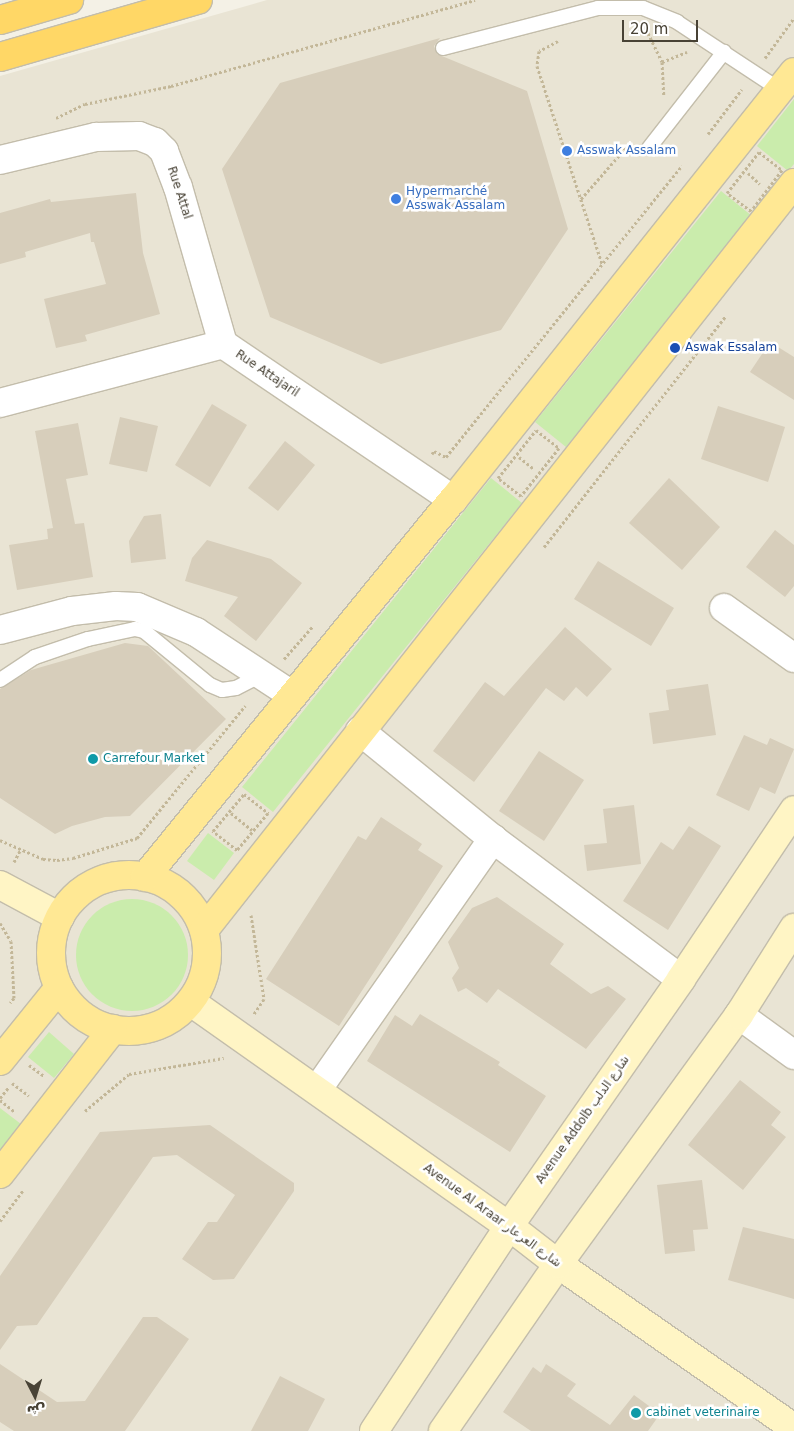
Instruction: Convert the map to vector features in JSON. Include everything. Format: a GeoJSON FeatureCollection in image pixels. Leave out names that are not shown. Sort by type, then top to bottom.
{"type":"FeatureCollection","features":[{"type":"Feature","properties":{"kind":"highway"},"geometry":{"type":"LineString","coordinates":[[0,20],[69,0]]}},
{"type":"Feature","properties":{"kind":"highway"},"geometry":{"type":"LineString","coordinates":[[0,57],[198,0]]}},
{"type":"Feature","properties":{"kind":"main road"},"geometry":{"type":"LineString","coordinates":[[145,877],[453,500],[787,81]]}},
{"type":"Feature","properties":{"kind":"main road"},"geometry":{"type":"LineString","coordinates":[[204,930],[794,183]]}},
{"type":"Feature","properties":{"kind":"main road"},"geometry":{"type":"LineString","coordinates":[[120,875],[145,877],[165,883],[182,895],[196,911],[204,930],[206,968],[191,1002],[175,1017],[156,1026],[135,1031],[113,1029],[81,1015],[59,988],[52,964],[52,940],[60,917],[75,897],[96,882],[120,875]]}},
{"type":"Feature","properties":{"kind":"main road"},"geometry":{"type":"LineString","coordinates":[[13,1069],[59,988]]}},
{"type":"Feature","properties":{"kind":"main road"},"geometry":{"type":"LineString","coordinates":[[0,1174],[113,1029]]}},
{"type":"Feature","properties":{"kind":"street","name":"Rue Attal"},"geometry":{"type":"LineString","coordinates":[[0,160],[74,141],[116,135],[150,139],[164,151],[178,187],[223,344]]}},
{"type":"Feature","properties":{"kind":"street","name":"Rue Attajaril"},"geometry":{"type":"LineString","coordinates":[[0,403],[223,344],[453,500]]}},
{"type":"Feature","properties":{"kind":"street"},"geometry":{"type":"LineString","coordinates":[[0,630],[72,611],[116,606],[137,607],[196,632],[292,695]]}},
{"type":"Feature","properties":{"kind":"street"},"geometry":{"type":"LineString","coordinates":[[724,608],[794,658]]}},
{"type":"Feature","properties":{"kind":"street"},"geometry":{"type":"LineString","coordinates":[[360,731],[493,839],[681,979]]}},
{"type":"Feature","properties":{"kind":"street","name":"Avenue Addolb شارع الدلب"},"geometry":{"type":"LineString","coordinates":[[374,1431],[508,1226],[681,979],[794,810]]}},
{"type":"Feature","properties":{"kind":"street"},"geometry":{"type":"LineString","coordinates":[[317,1090],[493,839]]}},
{"type":"Feature","properties":{"kind":"street"},"geometry":{"type":"LineString","coordinates":[[0,885],[60,917]]}},
{"type":"Feature","properties":{"kind":"street"},"geometry":{"type":"LineString","coordinates":[[444,1431],[558,1264],[739,1015],[794,928]]}},
{"type":"Feature","properties":{"kind":"street","name":"Avenue Al Araar شارع العرعار"},"geometry":{"type":"LineString","coordinates":[[191,1002],[508,1226],[558,1264],[794,1428]]}},
{"type":"Feature","properties":{"kind":"street"},"geometry":{"type":"LineString","coordinates":[[739,1015],[794,1055]]}},
{"type":"Feature","properties":{"kind":"lane"},"geometry":{"type":"LineString","coordinates":[[443,48],[598,8],[630,3],[661,14],[724,52],[787,81]]}},
{"type":"Feature","properties":{"kind":"lane"},"geometry":{"type":"LineString","coordinates":[[649,148],[724,52]]}},
{"type":"Feature","properties":{"kind":"lane"},"geometry":{"type":"LineString","coordinates":[[0,680],[35,657],[88,639],[135,629],[144,631],[210,685],[222,690],[236,688],[262,675]]}},
{"type":"Feature","properties":{"kind":"path"},"geometry":{"type":"LineString","coordinates":[[32,152],[43,130],[63,112],[85,104],[171,86],[475,0]]}},
{"type":"Feature","properties":{"kind":"path"},"geometry":{"type":"LineString","coordinates":[[644,27],[662,62],[664,100]]}},
{"type":"Feature","properties":{"kind":"path"},"geometry":{"type":"LineString","coordinates":[[565,38],[542,47],[536,61],[602,265]]}},
{"type":"Feature","properties":{"kind":"path"},"geometry":{"type":"LineString","coordinates":[[581,199],[636,136]]}},
{"type":"Feature","properties":{"kind":"path"},"geometry":{"type":"LineString","coordinates":[[759,152],[782,170],[750,211],[728,193],[759,152]]}},
{"type":"Feature","properties":{"kind":"path"},"geometry":{"type":"LineString","coordinates":[[751,176],[762,185]]}},
{"type":"Feature","properties":{"kind":"path"},"geometry":{"type":"LineString","coordinates":[[536,430],[559,448],[521,496],[498,478],[536,430]]}},
{"type":"Feature","properties":{"kind":"path"},"geometry":{"type":"LineString","coordinates":[[523,460],[534,468]]}},
{"type":"Feature","properties":{"kind":"path"},"geometry":{"type":"LineString","coordinates":[[244,794],[268,813],[237,850],[214,831],[244,794]]}},
{"type":"Feature","properties":{"kind":"path"},"geometry":{"type":"LineString","coordinates":[[235,816],[247,826]]}},
{"type":"Feature","properties":{"kind":"path"},"geometry":{"type":"LineString","coordinates":[[0,923],[7,932],[12,951],[14,998],[5,1010]]}},
{"type":"Feature","properties":{"kind":"path"},"geometry":{"type":"LineString","coordinates":[[22,1118],[0,1099],[13,1069],[28,1064],[51,1082]]}},
{"type":"Feature","properties":{"kind":"path"},"geometry":{"type":"LineString","coordinates":[[18,1088],[29,1096]]}},
{"type":"Feature","properties":{"kind":"shaded area"},"geometry":{"type":"Polygon","coordinates":[[[267,0],[794,0],[794,1431],[0,1431],[0,76],[267,0]]]}},
{"type":"Feature","properties":{"kind":"green space"},"geometry":{"type":"Polygon","coordinates":[[[794,99],[794,164],[788,171],[757,146],[794,99]]]}},
{"type":"Feature","properties":{"kind":"green space"},"geometry":{"type":"Polygon","coordinates":[[[721,191],[752,216],[566,447],[535,422],[721,191]]]}},
{"type":"Feature","properties":{"kind":"green space"},"geometry":{"type":"Polygon","coordinates":[[[491,478],[522,503],[273,812],[242,787],[491,478]]]}},
{"type":"Feature","properties":{"kind":"green space"},"geometry":{"type":"Polygon","coordinates":[[[208,833],[234,853],[214,880],[187,861],[208,833]]]}},
{"type":"Feature","properties":{"kind":"green space"},"geometry":{"type":"Polygon","coordinates":[[[132,899],[153,903],[172,915],[184,934],[188,955],[184,976],[172,995],[153,1007],[132,1011],[111,1007],[92,995],[80,976],[76,955],[80,934],[92,915],[111,903],[132,899]]]}},
{"type":"Feature","properties":{"kind":"green space"},"geometry":{"type":"Polygon","coordinates":[[[49,1032],[74,1054],[54,1078],[28,1057],[49,1032]]]}},
{"type":"Feature","properties":{"kind":"green space"},"geometry":{"type":"Polygon","coordinates":[[[0,1108],[21,1124],[0,1151],[0,1108]]]}},
{"type":"Feature","properties":{"kind":"building","name":"Hypermarché Asswak Assalam"},"geometry":{"type":"Polygon","coordinates":[[[440,38],[434,46],[437,54],[527,91],[568,229],[501,330],[381,364],[270,317],[222,169],[280,83],[440,38]]]}},
{"type":"Feature","properties":{"kind":"building"},"geometry":{"type":"Polygon","coordinates":[[[136,193],[143,253],[160,314],[85,335],[87,341],[56,348],[44,299],[106,284],[94,242],[91,242],[90,233],[25,252],[26,257],[0,264],[0,213],[50,199],[51,202],[136,193]]]}},
{"type":"Feature","properties":{"kind":"building"},"geometry":{"type":"Polygon","coordinates":[[[770,342],[794,357],[794,400],[750,372],[770,342]]]}},
{"type":"Feature","properties":{"kind":"building"},"geometry":{"type":"Polygon","coordinates":[[[212,404],[247,425],[210,487],[175,465],[212,404]]]}},
{"type":"Feature","properties":{"kind":"building"},"geometry":{"type":"Polygon","coordinates":[[[718,406],[785,427],[768,482],[701,459],[718,406]]]}},
{"type":"Feature","properties":{"kind":"building"},"geometry":{"type":"Polygon","coordinates":[[[120,417],[158,426],[147,472],[109,464],[120,417]]]}},
{"type":"Feature","properties":{"kind":"building"},"geometry":{"type":"Polygon","coordinates":[[[78,423],[88,475],[66,479],[75,524],[84,523],[93,577],[17,590],[9,545],[48,539],[47,529],[53,528],[35,431],[78,423]]]}},
{"type":"Feature","properties":{"kind":"building"},"geometry":{"type":"Polygon","coordinates":[[[285,441],[315,465],[278,511],[248,488],[285,441]]]}},
{"type":"Feature","properties":{"kind":"building"},"geometry":{"type":"Polygon","coordinates":[[[669,478],[720,527],[682,570],[629,523],[669,478]]]}},
{"type":"Feature","properties":{"kind":"building"},"geometry":{"type":"Polygon","coordinates":[[[161,514],[166,559],[131,563],[129,541],[144,516],[161,514]]]}},
{"type":"Feature","properties":{"kind":"building"},"geometry":{"type":"Polygon","coordinates":[[[775,530],[794,545],[794,586],[785,597],[746,567],[775,530]]]}},
{"type":"Feature","properties":{"kind":"building"},"geometry":{"type":"Polygon","coordinates":[[[207,540],[271,559],[302,583],[256,641],[224,616],[238,597],[185,581],[192,558],[207,540]]]}},
{"type":"Feature","properties":{"kind":"building"},"geometry":{"type":"Polygon","coordinates":[[[598,561],[674,608],[651,646],[574,599],[598,561]]]}},
{"type":"Feature","properties":{"kind":"building"},"geometry":{"type":"Polygon","coordinates":[[[565,627],[612,669],[587,697],[576,687],[564,701],[546,688],[474,782],[433,751],[485,682],[504,696],[565,627]]]}},
{"type":"Feature","properties":{"kind":"building","name":"Carrefour Market"},"geometry":{"type":"Polygon","coordinates":[[[125,643],[148,646],[226,719],[130,816],[105,817],[72,826],[55,834],[0,798],[0,689],[31,670],[125,643]]]}},
{"type":"Feature","properties":{"kind":"building"},"geometry":{"type":"Polygon","coordinates":[[[708,684],[716,735],[653,744],[649,713],[669,710],[666,690],[708,684]]]}},
{"type":"Feature","properties":{"kind":"building"},"geometry":{"type":"Polygon","coordinates":[[[744,735],[767,745],[770,738],[794,749],[775,794],[760,787],[749,811],[716,795],[744,735]]]}},
{"type":"Feature","properties":{"kind":"building"},"geometry":{"type":"Polygon","coordinates":[[[539,751],[584,780],[544,841],[499,811],[539,751]]]}},
{"type":"Feature","properties":{"kind":"building"},"geometry":{"type":"Polygon","coordinates":[[[634,805],[641,864],[587,871],[584,845],[607,843],[603,809],[634,805]]]}},
{"type":"Feature","properties":{"kind":"building"},"geometry":{"type":"Polygon","coordinates":[[[381,817],[422,844],[418,850],[443,866],[339,1026],[266,979],[358,836],[366,840],[381,817]]]}},
{"type":"Feature","properties":{"kind":"building"},"geometry":{"type":"Polygon","coordinates":[[[689,826],[721,846],[668,930],[623,901],[661,842],[673,850],[689,826]]]}},
{"type":"Feature","properties":{"kind":"building"},"geometry":{"type":"Polygon","coordinates":[[[497,897],[564,944],[550,964],[591,994],[608,986],[626,999],[586,1049],[498,989],[487,1003],[466,988],[458,992],[452,978],[459,968],[448,942],[472,908],[497,897]]]}},
{"type":"Feature","properties":{"kind":"building"},"geometry":{"type":"Polygon","coordinates":[[[420,1014],[500,1062],[498,1065],[546,1096],[510,1152],[367,1061],[395,1015],[412,1026],[420,1014]]]}},
{"type":"Feature","properties":{"kind":"building"},"geometry":{"type":"Polygon","coordinates":[[[740,1080],[781,1112],[771,1125],[786,1137],[743,1190],[688,1145],[740,1080]]]}},
{"type":"Feature","properties":{"kind":"building"},"geometry":{"type":"Polygon","coordinates":[[[210,1125],[294,1183],[294,1191],[234,1279],[213,1280],[182,1259],[208,1222],[217,1222],[235,1195],[177,1155],[153,1157],[37,1325],[17,1326],[0,1350],[0,1276],[100,1132],[210,1125]]]}},
{"type":"Feature","properties":{"kind":"building"},"geometry":{"type":"Polygon","coordinates":[[[702,1180],[708,1229],[693,1230],[695,1251],[665,1254],[657,1185],[702,1180]]]}},
{"type":"Feature","properties":{"kind":"building"},"geometry":{"type":"Polygon","coordinates":[[[743,1227],[794,1239],[794,1299],[728,1280],[743,1227]]]}},
{"type":"Feature","properties":{"kind":"building"},"geometry":{"type":"Polygon","coordinates":[[[143,1317],[157,1317],[189,1339],[125,1431],[14,1431],[0,1422],[0,1364],[57,1402],[85,1401],[143,1317]]]}},
{"type":"Feature","properties":{"kind":"building"},"geometry":{"type":"Polygon","coordinates":[[[546,1364],[576,1384],[567,1396],[610,1425],[634,1395],[660,1414],[648,1431],[531,1431],[503,1412],[533,1367],[541,1373],[546,1364]]]}},
{"type":"Feature","properties":{"kind":"building"},"geometry":{"type":"Polygon","coordinates":[[[280,1376],[325,1399],[308,1431],[251,1431],[280,1376]]]}},
{"type":"Feature","properties":{"kind":"place","name":"Asswak Assalam"},"geometry":{"type":"Point","coordinates":[567,151]}},
{"type":"Feature","properties":{"kind":"place","name":"Hypermarché Asswak Assalam"},"geometry":{"type":"Point","coordinates":[396,199]}},
{"type":"Feature","properties":{"kind":"place","name":"Aswak Essalam"},"geometry":{"type":"Point","coordinates":[675,348]}},
{"type":"Feature","properties":{"kind":"place","name":"Carrefour Market"},"geometry":{"type":"Point","coordinates":[93,759]}},
{"type":"Feature","properties":{"kind":"place","name":"cabinet veterinaire"},"geometry":{"type":"Point","coordinates":[636,1413]}}]}
